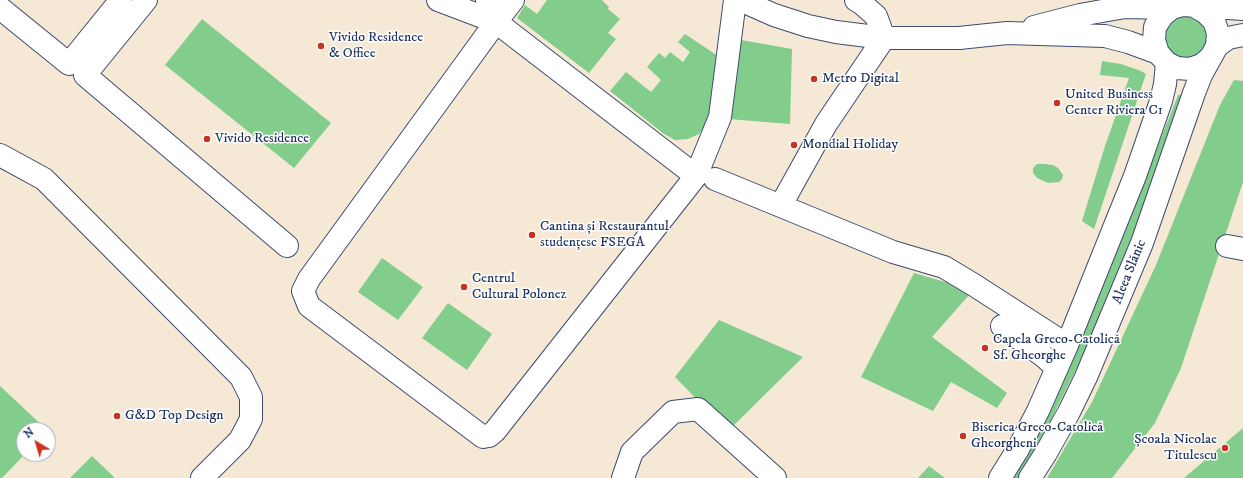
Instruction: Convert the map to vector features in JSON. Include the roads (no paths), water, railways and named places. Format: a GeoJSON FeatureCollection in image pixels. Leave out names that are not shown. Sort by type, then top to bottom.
{"type":"FeatureCollection","features":[{"type":"Feature","properties":{"kind":"main road"},"geometry":{"type":"LineString","coordinates":[[0,8],[69,64],[120,0]]}},
{"type":"Feature","properties":{"kind":"main road"},"geometry":{"type":"LineString","coordinates":[[146,0],[85,75],[287,246]]}},
{"type":"Feature","properties":{"kind":"main road"},"geometry":{"type":"LineString","coordinates":[[438,0],[496,22],[706,178],[780,205],[893,252],[944,267],[1067,345]]}},
{"type":"Feature","properties":{"kind":"main road"},"geometry":{"type":"LineString","coordinates":[[487,0],[496,3],[503,0]]}},
{"type":"Feature","properties":{"kind":"main road"},"geometry":{"type":"LineString","coordinates":[[513,0],[309,279],[303,291],[309,306],[483,437],[489,436],[495,431],[706,178],[720,117],[735,0]]}},
{"type":"Feature","properties":{"kind":"main road"},"geometry":{"type":"LineString","coordinates":[[740,0],[774,15],[808,26],[836,32],[884,38],[959,38],[1007,33],[1125,7],[1172,8],[1183,5],[1206,4],[1243,9]]}},
{"type":"Feature","properties":{"kind":"main road"},"geometry":{"type":"LineString","coordinates":[[856,0],[876,16],[884,38]]}},
{"type":"Feature","properties":{"kind":"main road"},"geometry":{"type":"LineString","coordinates":[[1206,4],[1205,12],[1214,21],[1218,33],[1214,52]]}},
{"type":"Feature","properties":{"kind":"main road"},"geometry":{"type":"LineString","coordinates":[[1000,478],[1018,449],[1038,411],[1067,345],[1122,209],[1156,118],[1165,84],[1162,58],[1154,40],[1155,27],[1162,16],[1172,8]]}},
{"type":"Feature","properties":{"kind":"main road"},"geometry":{"type":"LineString","coordinates":[[1007,33],[1105,36],[1128,42],[1162,58],[1177,68],[1190,69],[1202,65],[1228,38],[1243,35]]}},
{"type":"Feature","properties":{"kind":"main road"},"geometry":{"type":"LineString","coordinates":[[780,205],[826,124],[884,38]]}},
{"type":"Feature","properties":{"kind":"main road","name":"Aleea Slănic"},"geometry":{"type":"LineString","coordinates":[[1030,478],[1069,412],[1086,377],[1142,242],[1188,107],[1201,75],[1214,52]]}},
{"type":"Feature","properties":{"kind":"main road"},"geometry":{"type":"LineString","coordinates":[[0,156],[44,179],[241,377],[251,397],[251,419],[240,440],[202,478]]}},
{"type":"Feature","properties":{"kind":"main road"},"geometry":{"type":"LineString","coordinates":[[1002,326],[1042,355],[1057,368]]}},
{"type":"Feature","properties":{"kind":"main road"},"geometry":{"type":"LineString","coordinates":[[623,478],[632,452],[673,412],[698,409],[775,478]]}},
{"type":"Feature","properties":{"kind":"place","name":"Vivido Residence & Office"},"geometry":{"type":"Point","coordinates":[321,46]}},
{"type":"Feature","properties":{"kind":"place","name":"Metro Digital"},"geometry":{"type":"Point","coordinates":[814,79]}},
{"type":"Feature","properties":{"kind":"place","name":"United Business Center Riviera C1"},"geometry":{"type":"Point","coordinates":[1057,103]}},
{"type":"Feature","properties":{"kind":"place","name":"Vivido Residence"},"geometry":{"type":"Point","coordinates":[207,139]}},
{"type":"Feature","properties":{"kind":"place","name":"Mondial Holiday"},"geometry":{"type":"Point","coordinates":[794,145]}},
{"type":"Feature","properties":{"kind":"place","name":"Cantina și Restaurantul studențesc FSEGA"},"geometry":{"type":"Point","coordinates":[532,235]}},
{"type":"Feature","properties":{"kind":"place","name":"Centrul Cultural Polonez"},"geometry":{"type":"Point","coordinates":[464,287]}},
{"type":"Feature","properties":{"kind":"place","name":"Capela Greco-Catolică Sf. Gheorghe"},"geometry":{"type":"Point","coordinates":[985,348]}},
{"type":"Feature","properties":{"kind":"place","name":"G&D Top Design"},"geometry":{"type":"Point","coordinates":[117,416]}},
{"type":"Feature","properties":{"kind":"place","name":"Biserica Greco-Catolică Gheorgheni"},"geometry":{"type":"Point","coordinates":[963,436]}},
{"type":"Feature","properties":{"kind":"place","name":"Școala Nicolae Titulescu"},"geometry":{"type":"Point","coordinates":[1225,448]}}]}
